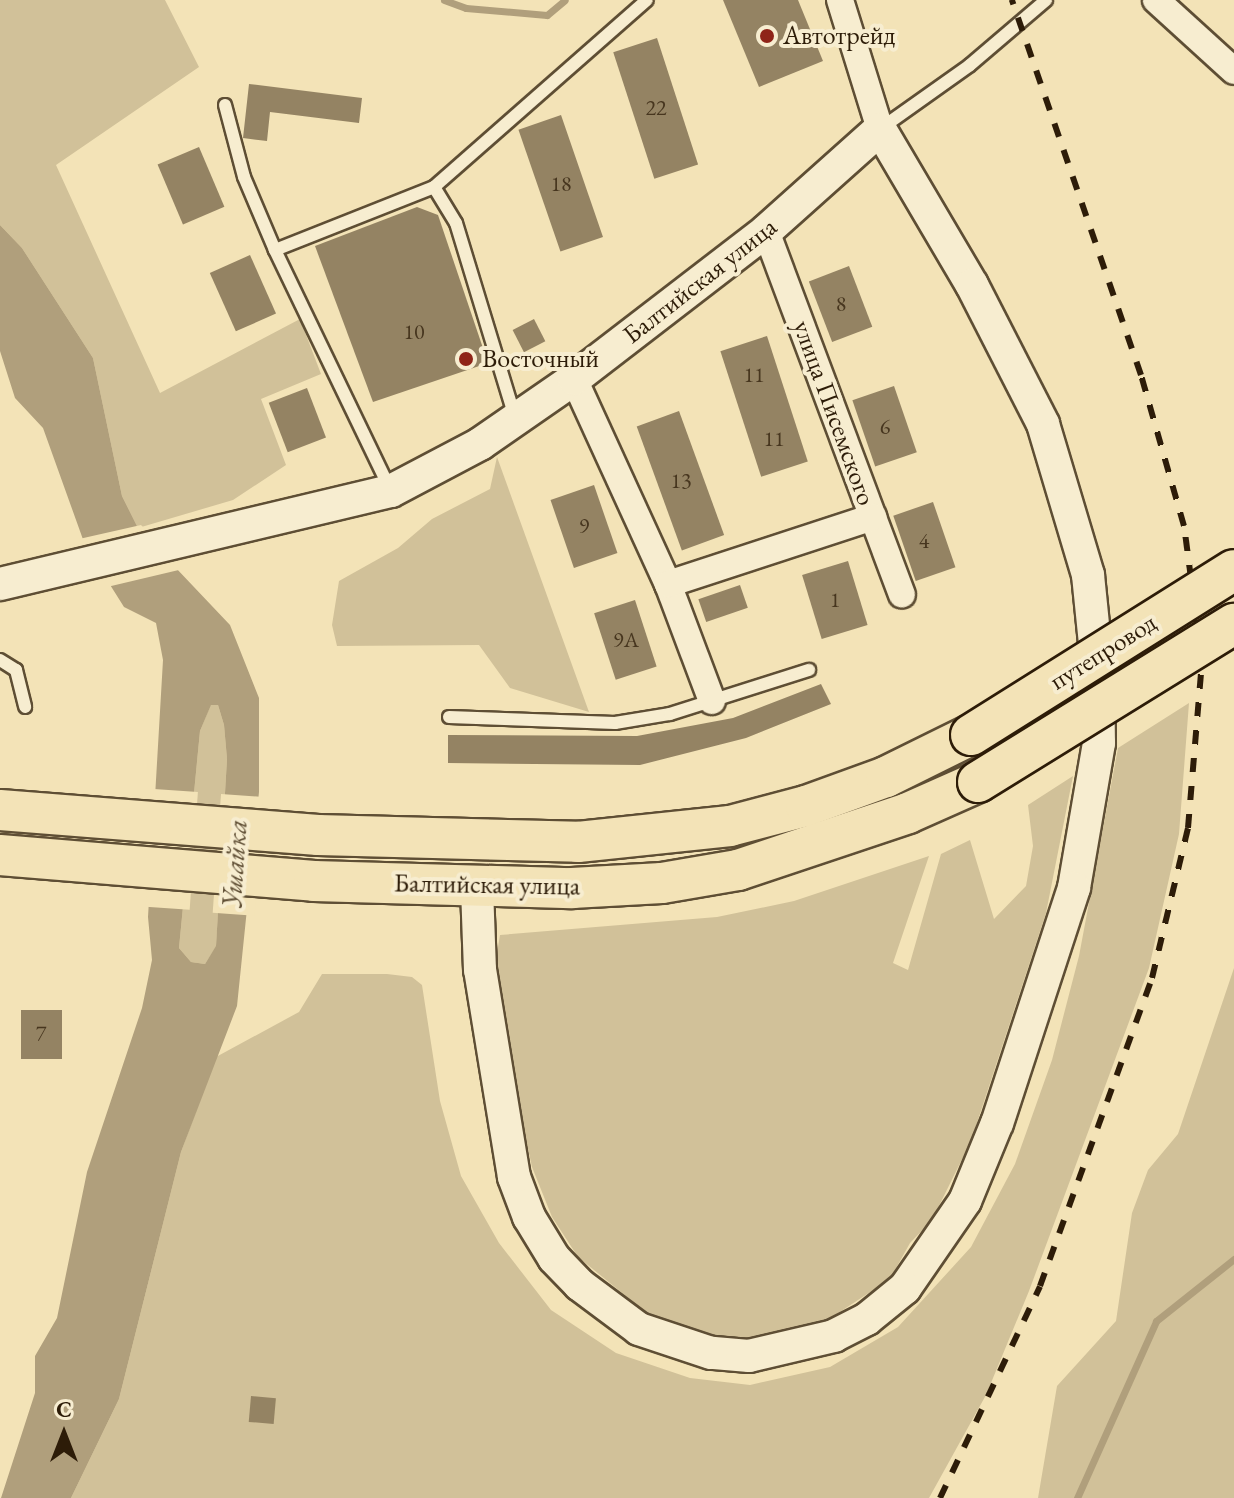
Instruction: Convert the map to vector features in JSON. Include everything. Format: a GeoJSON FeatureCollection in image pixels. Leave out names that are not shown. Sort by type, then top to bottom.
{"type":"FeatureCollection","features":[{"type":"Feature","properties":{"kind":"main road","name":"путепровод"},"geometry":{"type":"LineString","coordinates":[[971,735],[1234,570]]}},
{"type":"Feature","properties":{"kind":"main road","name":"путепровод"},"geometry":{"type":"LineString","coordinates":[[978,782],[1234,624]]}},
{"type":"Feature","properties":{"kind":"main road","name":"Балтийская улица"},"geometry":{"type":"LineString","coordinates":[[0,810],[318,835],[578,842],[730,826],[886,777],[971,735]]}},
{"type":"Feature","properties":{"kind":"main road","name":"Балтийская улица"},"geometry":{"type":"LineString","coordinates":[[0,855],[314,881],[477,887],[662,883],[738,870],[908,813],[978,782]]}},
{"type":"Feature","properties":{"kind":"street"},"geometry":{"type":"LineString","coordinates":[[477,887],[480,970],[514,1177],[529,1217],[554,1258],[580,1285],[639,1329],[711,1353],[749,1356],[834,1336],[867,1319],[905,1288],[965,1201],[997,1123],[1074,888],[1099,743],[1098,673],[1088,575],[1043,424],[972,285],[880,129],[840,0]]}},
{"type":"Feature","properties":{"kind":"street"},"geometry":{"type":"LineString","coordinates":[[1156,0],[1234,71]]}},
{"type":"Feature","properties":{"kind":"street","name":"Балтийская улица"},"geometry":{"type":"LineString","coordinates":[[0,584],[391,491],[515,420],[574,379],[766,231],[880,129]]}},
{"type":"Feature","properties":{"kind":"street","name":"улица Писемского"},"geometry":{"type":"LineString","coordinates":[[766,231],[902,594]]}},
{"type":"Feature","properties":{"kind":"street"},"geometry":{"type":"LineString","coordinates":[[574,379],[668,584],[712,701]]}},
{"type":"Feature","properties":{"kind":"street"},"geometry":{"type":"LineString","coordinates":[[668,584],[873,517]]}},
{"type":"Feature","properties":{"kind":"lane"},"geometry":{"type":"LineString","coordinates":[[275,250],[434,187],[647,0]]}},
{"type":"Feature","properties":{"kind":"lane"},"geometry":{"type":"LineString","coordinates":[[880,129],[970,65],[1046,0]]}},
{"type":"Feature","properties":{"kind":"lane"},"geometry":{"type":"LineString","coordinates":[[225,105],[244,177],[275,250],[391,491]]}},
{"type":"Feature","properties":{"kind":"lane"},"geometry":{"type":"LineString","coordinates":[[434,187],[456,223],[515,420]]}},
{"type":"Feature","properties":{"kind":"lane"},"geometry":{"type":"LineString","coordinates":[[0,660],[16,670],[25,707]]}},
{"type":"Feature","properties":{"kind":"lane"},"geometry":{"type":"LineString","coordinates":[[449,717],[615,723],[670,714],[809,670]]}},
{"type":"Feature","properties":{"kind":"shaded area"},"geometry":{"type":"Polygon","coordinates":[[[0,0],[165,0],[199,67],[56,165],[160,393],[300,319],[321,374],[261,399],[286,465],[233,500],[138,528],[122,496],[93,358],[22,248],[0,225],[0,0]]]}},
{"type":"Feature","properties":{"kind":"shaded area"},"geometry":{"type":"Polygon","coordinates":[[[497,457],[589,712],[510,688],[479,645],[337,646],[332,625],[339,581],[398,548],[432,519],[490,489],[497,457]]]}},
{"type":"Feature","properties":{"kind":"shaded area"},"geometry":{"type":"Polygon","coordinates":[[[1189,703],[1179,834],[1149,968],[1029,1291],[986,1395],[929,1498],[71,1498],[119,1399],[181,1152],[216,1057],[299,1012],[322,974],[387,974],[412,977],[422,985],[440,1101],[461,1176],[499,1243],[551,1310],[616,1353],[690,1378],[750,1385],[830,1367],[898,1327],[971,1247],[1015,1164],[1052,1060],[1079,956],[1118,748],[1189,703]]]}},
{"type":"Feature","properties":{"kind":"shaded area"},"geometry":{"type":"Polygon","coordinates":[[[211,704],[218,705],[224,725],[227,759],[216,947],[205,964],[191,962],[179,948],[200,731],[211,704]]]}},
{"type":"Feature","properties":{"kind":"shaded area"},"geometry":{"type":"Polygon","coordinates":[[[1073,776],[1046,913],[971,1141],[932,1220],[910,1243],[890,1279],[826,1321],[757,1338],[718,1336],[648,1314],[578,1257],[552,1217],[532,1167],[492,983],[500,935],[717,917],[794,901],[929,856],[893,963],[908,970],[941,854],[970,840],[994,919],[1026,886],[1033,846],[1028,805],[1073,776]]]}},
{"type":"Feature","properties":{"kind":"shaded area"},"geometry":{"type":"Polygon","coordinates":[[[1234,968],[1234,1498],[1038,1498],[1057,1386],[1116,1321],[1132,1213],[1148,1170],[1178,1134],[1234,968]]]}},
{"type":"Feature","properties":{"kind":"water","name":"Ушайка"},"geometry":{"type":"Polygon","coordinates":[[[0,225],[22,248],[93,358],[122,496],[138,528],[230,625],[259,698],[259,792],[237,1006],[181,1152],[119,1399],[71,1498],[1,1498],[35,1393],[35,1356],[57,1318],[87,1172],[142,1008],[152,960],[148,917],[163,660],[156,623],[124,607],[85,545],[43,428],[15,398],[0,351],[0,225]],[[211,705],[200,731],[179,948],[191,962],[205,964],[216,946],[227,759],[224,725],[218,705],[211,705]]]}},
{"type":"Feature","properties":{"kind":"pier"},"geometry":{"type":"Polygon","coordinates":[[[141,525],[183,569],[107,587],[79,539],[141,525]]]}},
{"type":"Feature","properties":{"kind":"pier"},"geometry":{"type":"Polygon","coordinates":[[[154,789],[198,792],[190,910],[146,907],[154,789]]]}},
{"type":"Feature","properties":{"kind":"pier"},"geometry":{"type":"Polygon","coordinates":[[[221,794],[263,797],[255,916],[213,913],[221,794]]]}},
{"type":"Feature","properties":{"kind":"building"},"geometry":{"type":"Polygon","coordinates":[[[723,0],[798,0],[823,61],[759,87],[723,0]]]}},
{"type":"Feature","properties":{"kind":"building"},"geometry":{"type":"Polygon","coordinates":[[[657,38],[698,164],[654,179],[613,52],[657,38]]]}},
{"type":"Feature","properties":{"kind":"building"},"geometry":{"type":"Polygon","coordinates":[[[249,84],[362,98],[359,123],[270,112],[267,141],[243,138],[249,84]]]}},
{"type":"Feature","properties":{"kind":"building"},"geometry":{"type":"Polygon","coordinates":[[[561,115],[603,237],[560,252],[518,130],[561,115]]]}},
{"type":"Feature","properties":{"kind":"building"},"geometry":{"type":"Polygon","coordinates":[[[199,147],[224,207],[183,224],[158,165],[199,147]]]}},
{"type":"Feature","properties":{"kind":"building"},"geometry":{"type":"Polygon","coordinates":[[[417,207],[438,215],[488,363],[373,402],[315,246],[417,207]]]}},
{"type":"Feature","properties":{"kind":"building"},"geometry":{"type":"Polygon","coordinates":[[[250,255],[276,313],[236,331],[210,273],[250,255]]]}},
{"type":"Feature","properties":{"kind":"building"},"geometry":{"type":"Polygon","coordinates":[[[849,266],[872,327],[832,342],[809,281],[849,266]]]}},
{"type":"Feature","properties":{"kind":"building"},"geometry":{"type":"Polygon","coordinates":[[[534,319],[545,341],[524,352],[513,330],[534,319]]]}},
{"type":"Feature","properties":{"kind":"building"},"geometry":{"type":"Polygon","coordinates":[[[767,336],[808,462],[761,477],[720,351],[767,336]]]}},
{"type":"Feature","properties":{"kind":"building"},"geometry":{"type":"Polygon","coordinates":[[[894,386],[917,452],[875,467],[852,400],[894,386]]]}},
{"type":"Feature","properties":{"kind":"building"},"geometry":{"type":"Polygon","coordinates":[[[307,388],[326,437],[288,452],[269,403],[307,388]]]}},
{"type":"Feature","properties":{"kind":"building"},"geometry":{"type":"Polygon","coordinates":[[[679,411],[724,535],[682,550],[637,426],[679,411]]]}},
{"type":"Feature","properties":{"kind":"building"},"geometry":{"type":"Polygon","coordinates":[[[594,485],[617,553],[574,568],[551,500],[594,485]]]}},
{"type":"Feature","properties":{"kind":"building"},"geometry":{"type":"Polygon","coordinates":[[[933,502],[955,567],[916,581],[893,516],[933,502]]]}},
{"type":"Feature","properties":{"kind":"building"},"geometry":{"type":"Polygon","coordinates":[[[848,561],[868,625],[822,639],[802,575],[848,561]]]}},
{"type":"Feature","properties":{"kind":"building"},"geometry":{"type":"Polygon","coordinates":[[[740,585],[748,608],[706,622],[698,599],[740,585]]]}},
{"type":"Feature","properties":{"kind":"building"},"geometry":{"type":"Polygon","coordinates":[[[635,600],[657,667],[616,680],[594,613],[635,600]]]}},
{"type":"Feature","properties":{"kind":"building"},"geometry":{"type":"Polygon","coordinates":[[[821,684],[831,704],[746,738],[640,765],[448,763],[448,735],[637,736],[733,718],[821,684]]]}},
{"type":"Feature","properties":{"kind":"building"},"geometry":{"type":"Polygon","coordinates":[[[21,1010],[62,1010],[62,1059],[21,1059],[21,1010]]]}},
{"type":"Feature","properties":{"kind":"building"},"geometry":{"type":"Polygon","coordinates":[[[251,1396],[276,1398],[274,1424],[249,1422],[251,1396]]]}},
{"type":"Feature","properties":{"kind":"waterway"},"geometry":{"type":"LineString","coordinates":[[444,0],[466,8],[547,15],[565,0]]}},
{"type":"Feature","properties":{"kind":"waterway"},"geometry":{"type":"LineString","coordinates":[[1077,1498],[1156,1321],[1234,1259]]}},
{"type":"Feature","properties":{"kind":"railway"},"geometry":{"type":"LineString","coordinates":[[940,1498],[1040,1286],[1152,978],[1188,828],[1202,662],[1184,526],[1141,375],[1012,0]]}},
{"type":"Feature","properties":{"kind":"place","name":"Автотрейд"},"geometry":{"type":"Point","coordinates":[767,36]}},
{"type":"Feature","properties":{"kind":"place","name":"Восточный"},"geometry":{"type":"Point","coordinates":[466,359]}}]}
